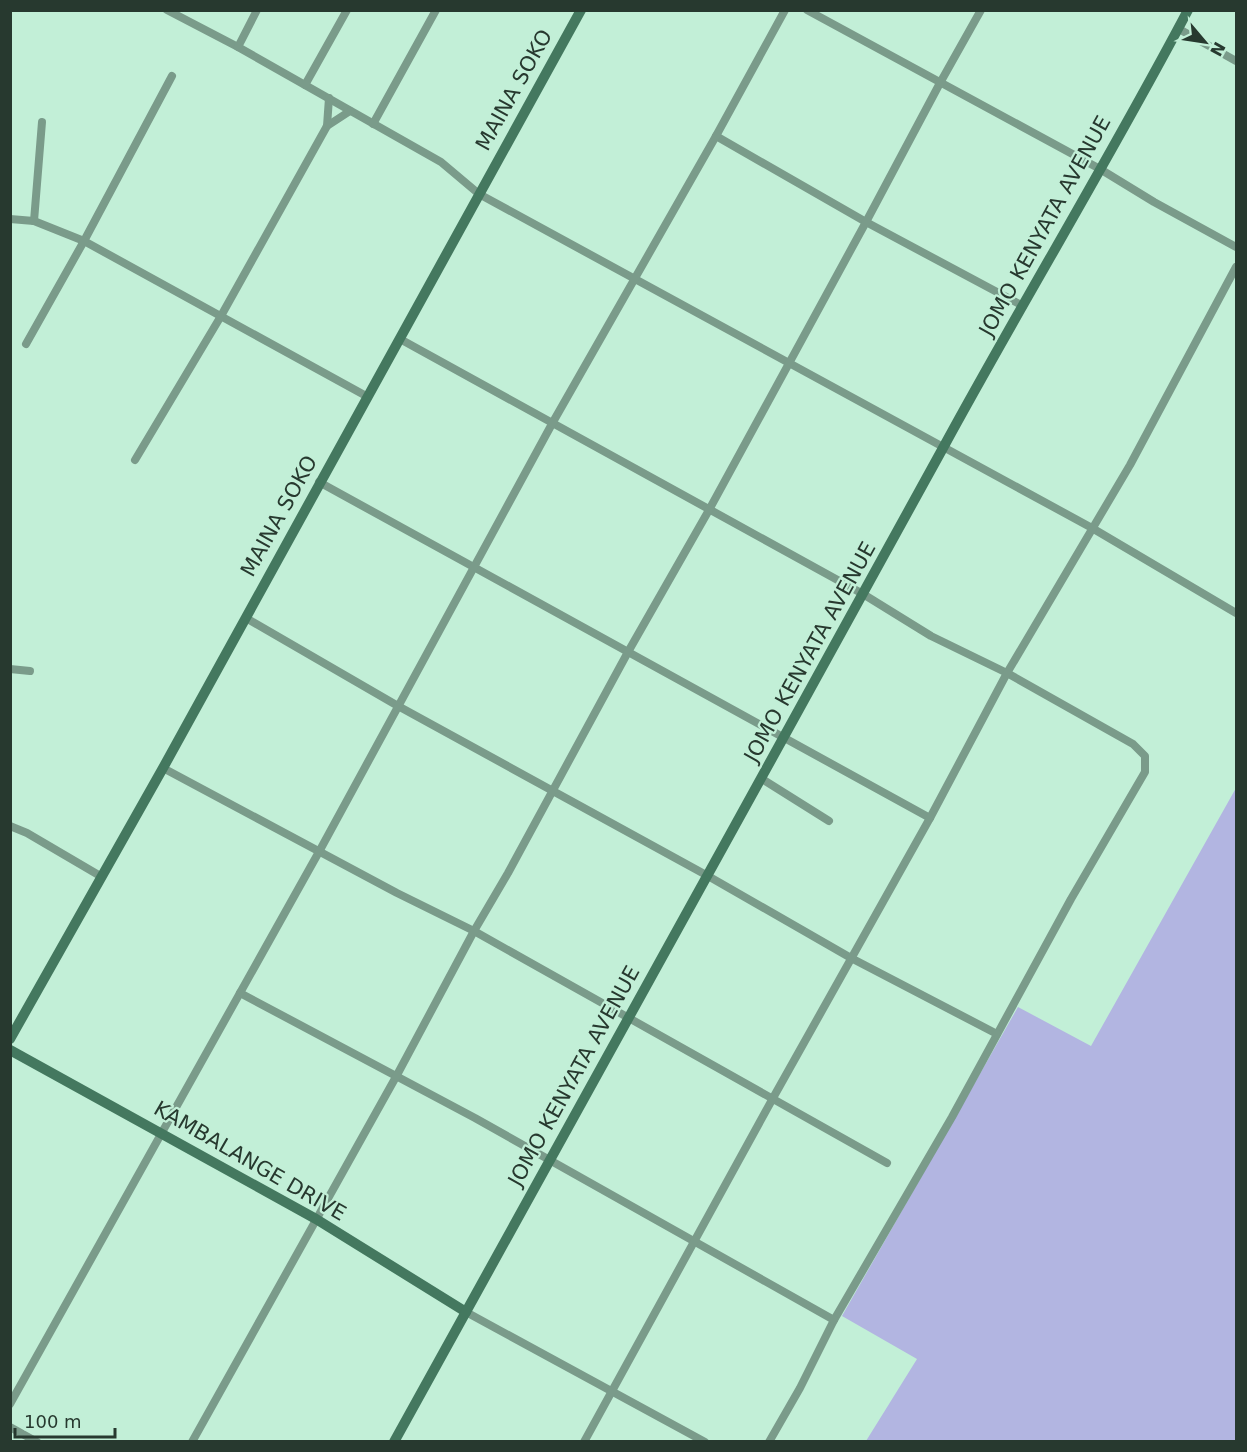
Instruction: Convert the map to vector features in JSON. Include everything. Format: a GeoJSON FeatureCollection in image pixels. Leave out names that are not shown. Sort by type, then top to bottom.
{"type":"FeatureCollection","features":[{"type":"Feature","properties":{"kind":"street"},"geometry":{"type":"LineString","coordinates":[[167,10],[238,47],[441,162],[479,194],[1092,528],[1236,613]]}},
{"type":"Feature","properties":{"kind":"street"},"geometry":{"type":"LineString","coordinates":[[238,47],[257,10]]}},
{"type":"Feature","properties":{"kind":"street"},"geometry":{"type":"LineString","coordinates":[[305,85],[347,10]]}},
{"type":"Feature","properties":{"kind":"street"},"geometry":{"type":"LineString","coordinates":[[373,124],[436,10]]}},
{"type":"Feature","properties":{"kind":"street","name":"MAINA SOKO"},"geometry":{"type":"LineString","coordinates":[[10,1039],[163,768],[581,10]]}},
{"type":"Feature","properties":{"kind":"street"},"geometry":{"type":"LineString","coordinates":[[10,1404],[163,1134],[553,422],[785,10]]}},
{"type":"Feature","properties":{"kind":"street"},"geometry":{"type":"LineString","coordinates":[[807,10],[1100,169],[1236,247]]}},
{"type":"Feature","properties":{"kind":"street"},"geometry":{"type":"LineString","coordinates":[[192,1442],[397,1075],[628,651],[709,510],[981,10]]}},
{"type":"Feature","properties":{"kind":"street","name":"JOMO KENYATA AVENUE"},"geometry":{"type":"LineString","coordinates":[[394,1442],[1188,10]]}},
{"type":"Feature","properties":{"kind":"street"},"geometry":{"type":"LineString","coordinates":[[1179,29],[1236,61]]}},
{"type":"Feature","properties":{"kind":"street"},"geometry":{"type":"LineString","coordinates":[[26,344],[172,76]]}},
{"type":"Feature","properties":{"kind":"street"},"geometry":{"type":"LineString","coordinates":[[135,460],[221,316],[327,126],[328,98]]}},
{"type":"Feature","properties":{"kind":"street"},"geometry":{"type":"LineString","coordinates":[[327,126],[350,111]]}},
{"type":"Feature","properties":{"kind":"street"},"geometry":{"type":"LineString","coordinates":[[34,221],[42,122]]}},
{"type":"Feature","properties":{"kind":"street"},"geometry":{"type":"LineString","coordinates":[[716,136],[866,222],[1023,306]]}},
{"type":"Feature","properties":{"kind":"street"},"geometry":{"type":"LineString","coordinates":[[10,219],[34,221],[84,241],[368,397]]}},
{"type":"Feature","properties":{"kind":"street"},"geometry":{"type":"LineString","coordinates":[[584,1442],[930,818],[1007,673],[1130,465],[1236,267]]}},
{"type":"Feature","properties":{"kind":"street"},"geometry":{"type":"LineString","coordinates":[[400,339],[863,594],[931,636],[1007,673],[1133,744],[1145,756],[1144,772],[1071,899],[952,1117],[834,1320],[800,1388],[769,1442]]}},
{"type":"Feature","properties":{"kind":"street"},"geometry":{"type":"LineString","coordinates":[[320,482],[930,818]]}},
{"type":"Feature","properties":{"kind":"street"},"geometry":{"type":"LineString","coordinates":[[246,618],[552,792],[708,876],[852,958],[997,1034]]}},
{"type":"Feature","properties":{"kind":"street"},"geometry":{"type":"LineString","coordinates":[[10,669],[30,671]]}},
{"type":"Feature","properties":{"kind":"street"},"geometry":{"type":"LineString","coordinates":[[163,768],[397,893],[474,931],[886,1163]]}},
{"type":"Feature","properties":{"kind":"street"},"geometry":{"type":"LineString","coordinates":[[762,779],[829,821]]}},
{"type":"Feature","properties":{"kind":"street"},"geometry":{"type":"LineString","coordinates":[[10,826],[27,833],[102,877]]}},
{"type":"Feature","properties":{"kind":"street"},"geometry":{"type":"LineString","coordinates":[[240,993],[397,1075],[550,1159],[834,1320]]}},
{"type":"Feature","properties":{"kind":"street","name":"KAMBALANGE DRIVE"},"geometry":{"type":"LineString","coordinates":[[10,1050],[316,1219],[466,1312]]}},
{"type":"Feature","properties":{"kind":"street"},"geometry":{"type":"LineString","coordinates":[[466,1312],[705,1442]]}},
{"type":"Feature","properties":{"kind":"street"},"geometry":{"type":"LineString","coordinates":[[10,1427],[37,1442]]}},
{"type":"Feature","properties":{"kind":"shaded area"},"geometry":{"type":"Polygon","coordinates":[[[1236,788],[1236,1441],[866,1441],[917,1359],[842,1316],[1018,1007],[1091,1046],[1236,788]]]}}]}
